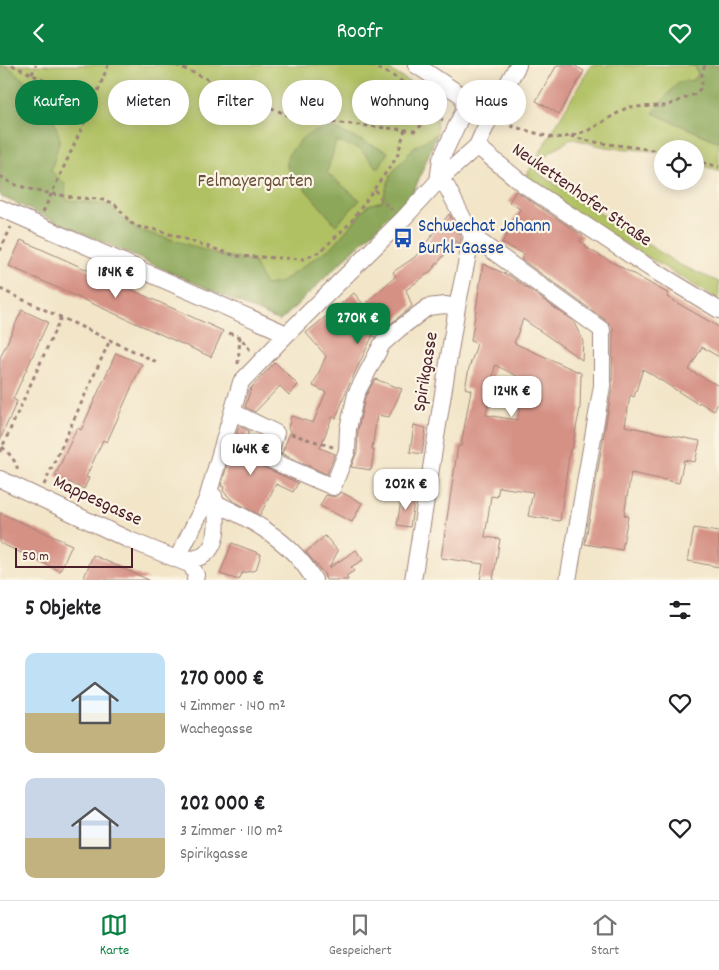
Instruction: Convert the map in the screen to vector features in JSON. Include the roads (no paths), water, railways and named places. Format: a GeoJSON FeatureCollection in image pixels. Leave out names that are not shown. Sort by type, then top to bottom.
{"type":"FeatureCollection","features":[{"type":"Feature","properties":{"kind":"street"},"geometry":{"type":"LineString","coordinates":[[416,65],[457,91]]}},
{"type":"Feature","properties":{"kind":"street"},"geometry":{"type":"LineString","coordinates":[[510,80],[518,65]]}},
{"type":"Feature","properties":{"kind":"street"},"geometry":{"type":"LineString","coordinates":[[438,181],[441,159],[457,125]]}},
{"type":"Feature","properties":{"kind":"street"},"geometry":{"type":"LineString","coordinates":[[177,559],[193,559],[205,555],[213,542],[218,523],[211,501],[212,483],[241,382],[403,219],[438,181],[477,146],[487,125]]}},
{"type":"Feature","properties":{"kind":"street","name":"Neukettenhofer Straße"},"geometry":{"type":"LineString","coordinates":[[477,146],[523,184],[650,268],[719,310]]}},
{"type":"Feature","properties":{"kind":"street"},"geometry":{"type":"LineString","coordinates":[[438,181],[447,187],[472,236],[602,330],[602,386],[568,580]]}},
{"type":"Feature","properties":{"kind":"street"},"geometry":{"type":"LineString","coordinates":[[0,208],[287,334]]}},
{"type":"Feature","properties":{"kind":"street","name":"Spirikgasse"},"geometry":{"type":"LineString","coordinates":[[413,580],[457,307],[472,236]]}},
{"type":"Feature","properties":{"kind":"street"},"geometry":{"type":"LineString","coordinates":[[233,411],[276,433],[268,459],[333,487],[347,451],[348,429],[356,394],[382,344],[428,307],[445,305],[457,307]]}},
{"type":"Feature","properties":{"kind":"street","name":"Mappesgasse"},"geometry":{"type":"LineString","coordinates":[[7,479],[127,539],[177,559]]}},
{"type":"Feature","properties":{"kind":"street"},"geometry":{"type":"LineString","coordinates":[[177,559],[211,501]]}},
{"type":"Feature","properties":{"kind":"street"},"geometry":{"type":"LineString","coordinates":[[211,501],[249,520],[277,539],[293,552],[314,580]]}},
{"type":"Feature","properties":{"kind":"street"},"geometry":{"type":"LineString","coordinates":[[177,559],[191,565],[196,575],[195,580]]}},
{"type":"Feature","properties":{"kind":"place","name":"Schwechat Johann Burkl-Gasse"},"geometry":{"type":"Point","coordinates":[403,238]}},
{"type":"Feature","properties":{"kind":"park label","name":"Felmayergarten"},"geometry":{"type":"Point","coordinates":[255,182]}}]}
